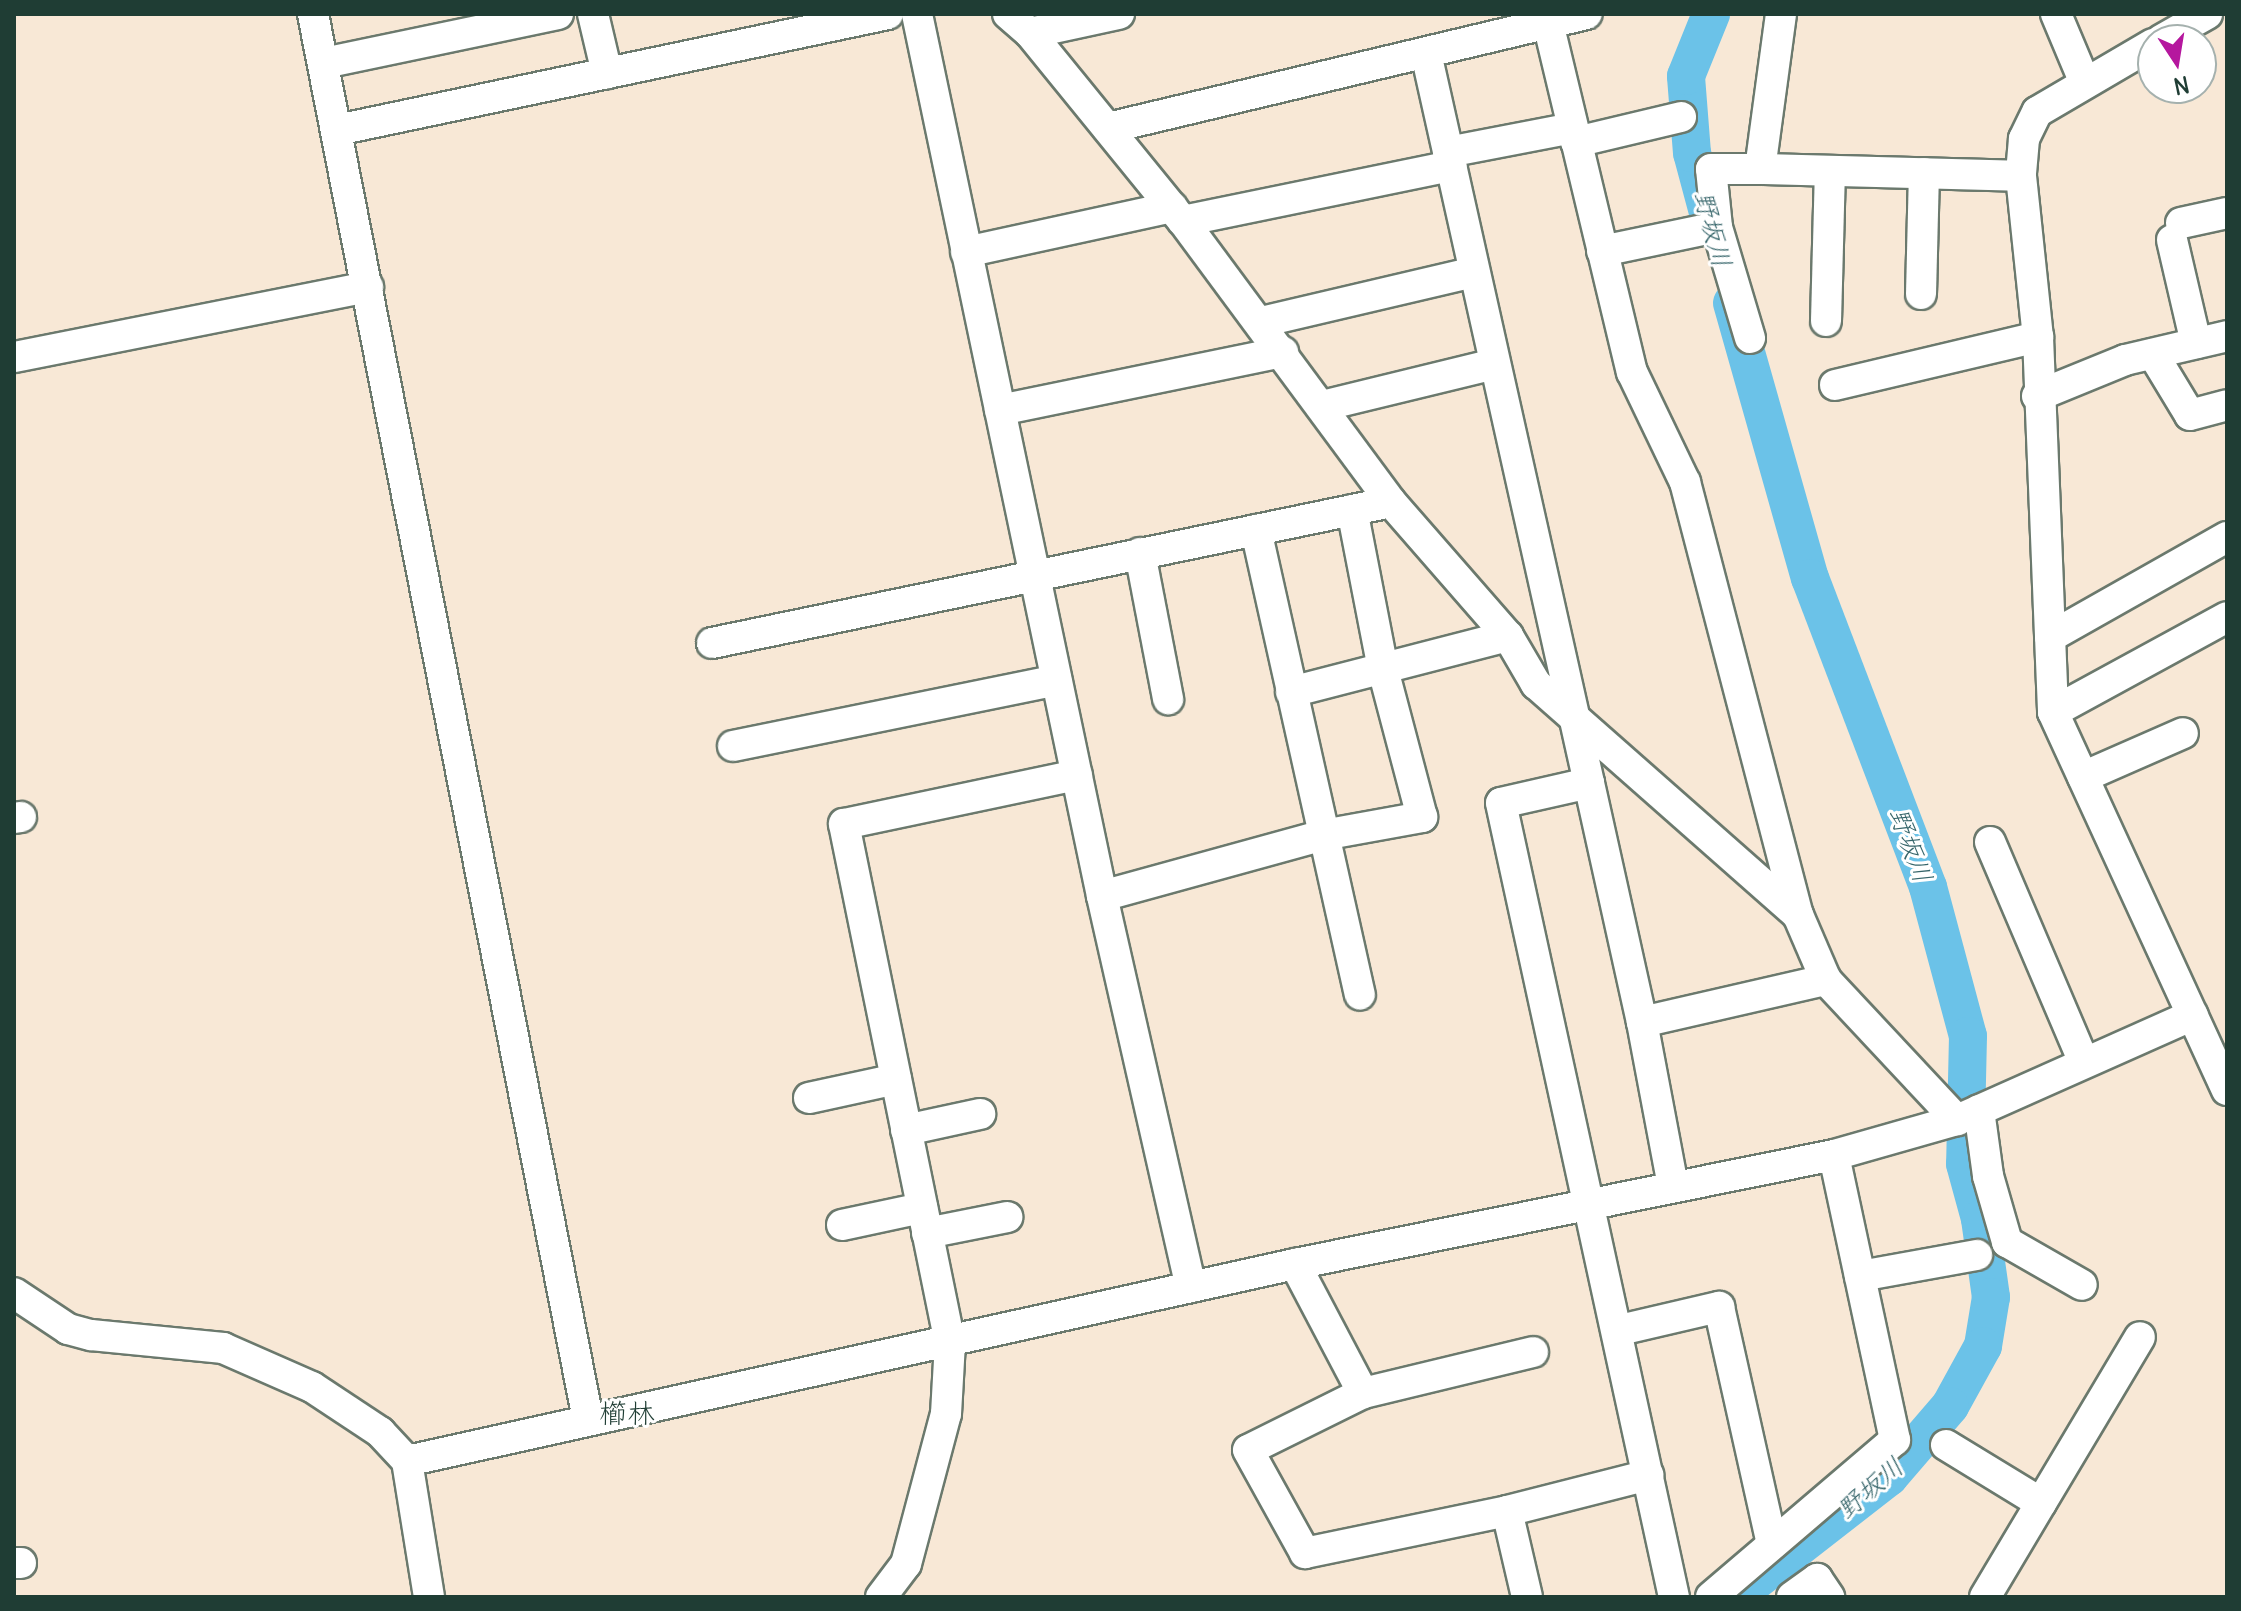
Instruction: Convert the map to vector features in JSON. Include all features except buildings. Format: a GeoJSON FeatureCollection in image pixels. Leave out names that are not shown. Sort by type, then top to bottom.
{"type":"FeatureCollection","features":[{"type":"Feature","properties":{"kind":"street"},"geometry":{"type":"LineString","coordinates":[[313,14],[588,1419]]}},
{"type":"Feature","properties":{"kind":"street"},"geometry":{"type":"LineString","coordinates":[[324,63],[558,14]]}},
{"type":"Feature","properties":{"kind":"street"},"geometry":{"type":"LineString","coordinates":[[593,14],[607,73]]}},
{"type":"Feature","properties":{"kind":"street"},"geometry":{"type":"LineString","coordinates":[[337,130],[888,14]]}},
{"type":"Feature","properties":{"kind":"street"},"geometry":{"type":"LineString","coordinates":[[917,14],[1102,896],[1191,1287]]}},
{"type":"Feature","properties":{"kind":"street"},"geometry":{"type":"LineString","coordinates":[[1019,24],[1119,14]]}},
{"type":"Feature","properties":{"kind":"street"},"geometry":{"type":"LineString","coordinates":[[1108,128],[1426,53],[1483,27],[1549,27],[1587,14]]}},
{"type":"Feature","properties":{"kind":"street"},"geometry":{"type":"LineString","coordinates":[[1760,169],[1781,14]]}},
{"type":"Feature","properties":{"kind":"street"},"geometry":{"type":"LineString","coordinates":[[2056,14],[2085,83]]}},
{"type":"Feature","properties":{"kind":"street"},"geometry":{"type":"LineString","coordinates":[[2189,24],[2207,14]]}},
{"type":"Feature","properties":{"kind":"street"},"geometry":{"type":"LineString","coordinates":[[1019,24],[1177,214],[1261,322],[1391,502],[1508,636],[1536,684],[1798,915]]}},
{"type":"Feature","properties":{"kind":"street"},"geometry":{"type":"LineString","coordinates":[[1549,27],[1632,372],[1685,482],[1798,915],[1826,980],[1968,1115],[2007,1242],[2082,1285]]}},
{"type":"Feature","properties":{"kind":"street"},"geometry":{"type":"LineString","coordinates":[[1426,53],[1571,716],[1642,1022],[1673,1186]]}},
{"type":"Feature","properties":{"kind":"street"},"geometry":{"type":"LineString","coordinates":[[2137,53],[2037,112],[2024,139],[2021,176],[2038,337],[2037,396],[2053,712],[2225,1082]]}},
{"type":"Feature","properties":{"kind":"street"},"geometry":{"type":"LineString","coordinates":[[966,252],[1681,117]]}},
{"type":"Feature","properties":{"kind":"street"},"geometry":{"type":"LineString","coordinates":[[1750,338],[1717,227],[1711,169],[2021,176]]}},
{"type":"Feature","properties":{"kind":"street"},"geometry":{"type":"LineString","coordinates":[[1826,321],[1830,171]]}},
{"type":"Feature","properties":{"kind":"street"},"geometry":{"type":"LineString","coordinates":[[1921,294],[1924,173]]}},
{"type":"Feature","properties":{"kind":"street"},"geometry":{"type":"LineString","coordinates":[[2196,343],[2177,231],[2227,213]]}},
{"type":"Feature","properties":{"kind":"street"},"geometry":{"type":"LineString","coordinates":[[1602,251],[1717,227]]}},
{"type":"Feature","properties":{"kind":"street"},"geometry":{"type":"LineString","coordinates":[[1261,322],[1474,272]]}},
{"type":"Feature","properties":{"kind":"street"},"geometry":{"type":"LineString","coordinates":[[14,357],[368,287]]}},
{"type":"Feature","properties":{"kind":"street"},"geometry":{"type":"LineString","coordinates":[[2037,396],[2153,354],[2227,336]]}},
{"type":"Feature","properties":{"kind":"street"},"geometry":{"type":"LineString","coordinates":[[1835,385],[2038,337]]}},
{"type":"Feature","properties":{"kind":"street"},"geometry":{"type":"LineString","coordinates":[[1000,410],[1283,352]]}},
{"type":"Feature","properties":{"kind":"street"},"geometry":{"type":"LineString","coordinates":[[2153,354],[2190,415],[2227,405]]}},
{"type":"Feature","properties":{"kind":"street"},"geometry":{"type":"LineString","coordinates":[[1322,406],[1494,364]]}},
{"type":"Feature","properties":{"kind":"street"},"geometry":{"type":"LineString","coordinates":[[712,643],[1391,502]]}},
{"type":"Feature","properties":{"kind":"street"},"geometry":{"type":"LineString","coordinates":[[1102,896],[1323,835],[1422,817],[1383,669],[1352,510]]}},
{"type":"Feature","properties":{"kind":"street"},"geometry":{"type":"LineString","coordinates":[[1256,530],[1360,994]]}},
{"type":"Feature","properties":{"kind":"street"},"geometry":{"type":"LineString","coordinates":[[2050,637],[2227,537]]}},
{"type":"Feature","properties":{"kind":"street"},"geometry":{"type":"LineString","coordinates":[[1140,553],[1168,699]]}},
{"type":"Feature","properties":{"kind":"street"},"geometry":{"type":"LineString","coordinates":[[2053,712],[2227,617]]}},
{"type":"Feature","properties":{"kind":"street"},"geometry":{"type":"LineString","coordinates":[[1291,692],[1508,636]]}},
{"type":"Feature","properties":{"kind":"street"},"geometry":{"type":"LineString","coordinates":[[733,746],[1056,680]]}},
{"type":"Feature","properties":{"kind":"street"},"geometry":{"type":"LineString","coordinates":[[2083,777],[2183,733]]}},
{"type":"Feature","properties":{"kind":"street"},"geometry":{"type":"LineString","coordinates":[[881,1597],[906,1564],[946,1414],[950,1343],[844,824],[1077,775]]}},
{"type":"Feature","properties":{"kind":"street"},"geometry":{"type":"LineString","coordinates":[[1589,783],[1501,803],[1620,1330],[1674,1597]]}},
{"type":"Feature","properties":{"kind":"street"},"geometry":{"type":"LineString","coordinates":[[1990,842],[2084,1062]]}},
{"type":"Feature","properties":{"kind":"street"},"geometry":{"type":"LineString","coordinates":[[1642,1022],[1826,980]]}},
{"type":"Feature","properties":{"kind":"street"},"geometry":{"type":"LineString","coordinates":[[407,1461],[588,1419],[950,1343],[1295,1264],[1404,1246],[1590,1202],[1834,1155],[1968,1115],[2193,1015]]}},
{"type":"Feature","properties":{"kind":"street"},"geometry":{"type":"LineString","coordinates":[[809,1098],[896,1079]]}},
{"type":"Feature","properties":{"kind":"street"},"geometry":{"type":"LineString","coordinates":[[906,1130],[980,1114]]}},
{"type":"Feature","properties":{"kind":"street"},"geometry":{"type":"LineString","coordinates":[[1711,1597],[1895,1440],[1834,1155]]}},
{"type":"Feature","properties":{"kind":"street"},"geometry":{"type":"LineString","coordinates":[[842,1225],[1007,1217]]}},
{"type":"Feature","properties":{"kind":"street"},"geometry":{"type":"LineString","coordinates":[[1860,1276],[1977,1255]]}},
{"type":"Feature","properties":{"kind":"street"},"geometry":{"type":"LineString","coordinates":[[1295,1264],[1363,1393]]}},
{"type":"Feature","properties":{"kind":"street"},"geometry":{"type":"LineString","coordinates":[[14,1293],[68,1329],[223,1348],[270,1366],[380,1432],[407,1461],[429,1597]]}},
{"type":"Feature","properties":{"kind":"street"},"geometry":{"type":"LineString","coordinates":[[1620,1330],[1719,1307],[1772,1544]]}},
{"type":"Feature","properties":{"kind":"street"},"geometry":{"type":"LineString","coordinates":[[1985,1597],[2140,1337]]}},
{"type":"Feature","properties":{"kind":"street"},"geometry":{"type":"LineString","coordinates":[[1533,1352],[1363,1393],[1248,1450],[1305,1553],[1507,1511],[1648,1475]]}},
{"type":"Feature","properties":{"kind":"street"},"geometry":{"type":"LineString","coordinates":[[1946,1445],[2041,1503]]}},
{"type":"Feature","properties":{"kind":"street"},"geometry":{"type":"LineString","coordinates":[[1507,1511],[1527,1597]]}},
{"type":"Feature","properties":{"kind":"street"},"geometry":{"type":"LineString","coordinates":[[1792,1597],[1817,1579],[1829,1597]]}},
{"type":"Feature","properties":{"kind":"waterway","name":"野坂川"},"geometry":{"type":"LineString","coordinates":[[1710,220],[1692,153],[1686,76],[1711,14]]}},
{"type":"Feature","properties":{"kind":"waterway","name":"野坂川"},"geometry":{"type":"LineString","coordinates":[[1732,303],[1810,578],[1928,887],[1968,1036],[1965,1164],[1980,1219],[1991,1297],[1983,1346],[1950,1406],[1889,1477],[1735,1597]]}},
{"type":"Feature","properties":{"kind":"district","name":"櫛林"},"geometry":{"type":"Point","coordinates":[627,1413]}}]}
